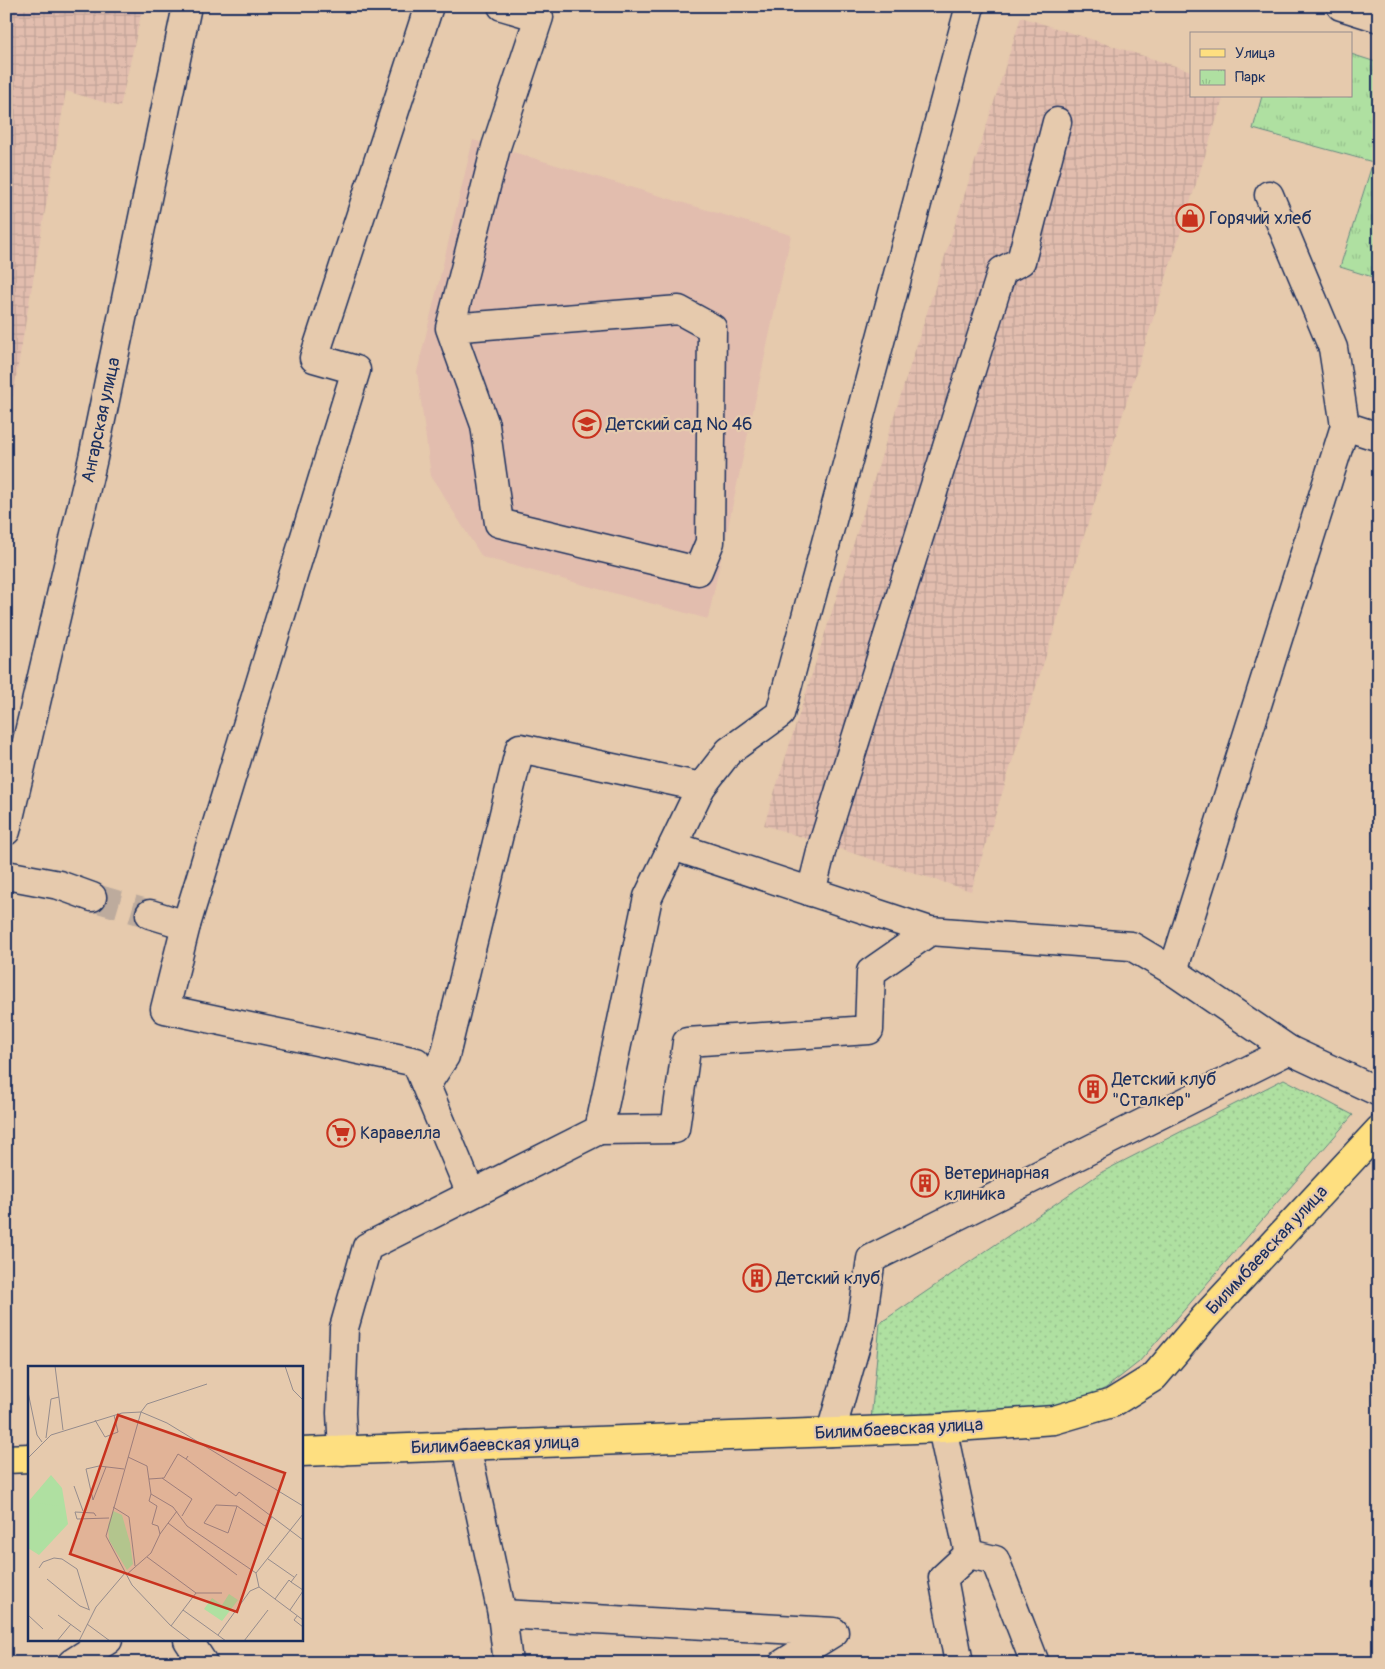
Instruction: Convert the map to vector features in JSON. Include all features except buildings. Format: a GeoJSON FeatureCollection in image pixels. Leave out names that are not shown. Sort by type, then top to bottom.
{"type":"FeatureCollection","features":[{"type":"Feature","properties":{"kind":"main road","name":"Билимбаевская улица"},"geometry":{"type":"LineString","coordinates":[[302,1452],[942,1428],[1054,1420],[1112,1403],[1154,1377],[1204,1317],[1379,1130]]}},
{"type":"Feature","properties":{"kind":"main road"},"geometry":{"type":"LineString","coordinates":[[6,1460],[28,1458]]}},
{"type":"Feature","properties":{"kind":"street","name":"Ангарская улица"},"geometry":{"type":"LineString","coordinates":[[6,831],[93,458],[187,6]]}},
{"type":"Feature","properties":{"kind":"street"},"geometry":{"type":"LineString","coordinates":[[429,6],[314,358],[356,370],[186,924],[165,1009],[416,1062],[472,1194]]}},
{"type":"Feature","properties":{"kind":"street"},"geometry":{"type":"LineString","coordinates":[[450,328],[679,310],[712,328],[710,542],[698,571],[499,523],[484,425],[450,328],[496,147],[539,17],[502,6]]}},
{"type":"Feature","properties":{"kind":"street"},"geometry":{"type":"LineString","coordinates":[[599,1130],[648,897],[701,787],[729,751],[780,714],[970,6]]}},
{"type":"Feature","properties":{"kind":"street"},"geometry":{"type":"LineString","coordinates":[[1341,6],[1379,18]]}},
{"type":"Feature","properties":{"kind":"street"},"geometry":{"type":"LineString","coordinates":[[811,892],[826,835],[1002,271],[1021,260],[1057,122]]}},
{"type":"Feature","properties":{"kind":"street"},"geometry":{"type":"LineString","coordinates":[[1173,971],[1346,426],[1333,348],[1269,195]]}},
{"type":"Feature","properties":{"kind":"street"},"geometry":{"type":"LineString","coordinates":[[1346,426],[1379,437]]}},
{"type":"Feature","properties":{"kind":"street"},"geometry":{"type":"LineString","coordinates":[[426,1085],[445,1056],[520,748],[701,787]]}},
{"type":"Feature","properties":{"kind":"street"},"geometry":{"type":"LineString","coordinates":[[673,846],[930,931],[1131,946],[1173,971],[1290,1050],[1379,1092]]}},
{"type":"Feature","properties":{"kind":"street"},"geometry":{"type":"LineString","coordinates":[[6,875],[59,885],[92,897]]}},
{"type":"Feature","properties":{"kind":"street"},"geometry":{"type":"LineString","coordinates":[[150,914],[186,924]]}},
{"type":"Feature","properties":{"kind":"street"},"geometry":{"type":"LineString","coordinates":[[343,1451],[341,1413],[344,1328],[366,1247],[599,1130],[675,1129],[687,1042],[869,1030],[871,972],[930,931]]}},
{"type":"Feature","properties":{"kind":"street"},"geometry":{"type":"LineString","coordinates":[[831,1432],[861,1327],[870,1259],[1290,1050]]}},
{"type":"Feature","properties":{"kind":"street"},"geometry":{"type":"LineString","coordinates":[[942,1428],[969,1554]]}},
{"type":"Feature","properties":{"kind":"street"},"geometry":{"type":"LineString","coordinates":[[466,1446],[502,1614],[508,1663]]}},
{"type":"Feature","properties":{"kind":"street"},"geometry":{"type":"LineString","coordinates":[[959,1663],[943,1578],[969,1554]]}},
{"type":"Feature","properties":{"kind":"street"},"geometry":{"type":"LineString","coordinates":[[969,1554],[996,1560],[1035,1663]]}},
{"type":"Feature","properties":{"kind":"street"},"geometry":{"type":"LineString","coordinates":[[502,1614],[834,1632],[784,1663]]}},
{"type":"Feature","properties":{"kind":"street"},"geometry":{"type":"LineString","coordinates":[[72,1663],[105,1642]]}},
{"type":"Feature","properties":{"kind":"street"},"geometry":{"type":"LineString","coordinates":[[189,1642],[203,1663]]}},
{"type":"Feature","properties":{"kind":"shaded area"},"geometry":{"type":"Polygon","coordinates":[[[13,6],[143,6],[120,107],[66,91],[11,406],[6,405],[6,163],[14,119],[6,105],[6,26],[13,6]]]}},
{"type":"Feature","properties":{"kind":"shaded area"},"geometry":{"type":"Polygon","coordinates":[[[1021,17],[1190,71],[1190,98],[1223,98],[971,891],[764,825],[1021,17]]]}},
{"type":"Feature","properties":{"kind":"shaded area","name":"Детский сад № 46"},"geometry":{"type":"Polygon","coordinates":[[[473,140],[791,235],[708,619],[482,557],[431,476],[417,372],[473,140]]]}},
{"type":"Feature","properties":{"kind":"green space"},"geometry":{"type":"Polygon","coordinates":[[[1352,54],[1379,63],[1379,279],[1340,267],[1373,162],[1253,129],[1261,98],[1352,98],[1352,54]]]}},
{"type":"Feature","properties":{"kind":"green space"},"geometry":{"type":"Polygon","coordinates":[[[1284,1079],[1353,1115],[1139,1362],[1106,1388],[1064,1408],[871,1420],[880,1323],[1102,1172],[1284,1079]]]}},
{"type":"Feature","properties":{"kind":"tunnel"},"geometry":{"type":"LineString","coordinates":[[92,897],[150,914]]}},
{"type":"Feature","properties":{"kind":"place","name":"Горячий хлеб"},"geometry":{"type":"Point","coordinates":[1190,218]}},
{"type":"Feature","properties":{"kind":"place","name":"Детский сад № 46"},"geometry":{"type":"Point","coordinates":[587,424]}},
{"type":"Feature","properties":{"kind":"place","name":"Детский клуб \"Сталкер\""},"geometry":{"type":"Point","coordinates":[1093,1089]}},
{"type":"Feature","properties":{"kind":"place","name":"Каравелла"},"geometry":{"type":"Point","coordinates":[341,1133]}},
{"type":"Feature","properties":{"kind":"place","name":"Ветеринарная клиника"},"geometry":{"type":"Point","coordinates":[925,1183]}},
{"type":"Feature","properties":{"kind":"place","name":"Детский клуб"},"geometry":{"type":"Point","coordinates":[757,1278]}}]}
